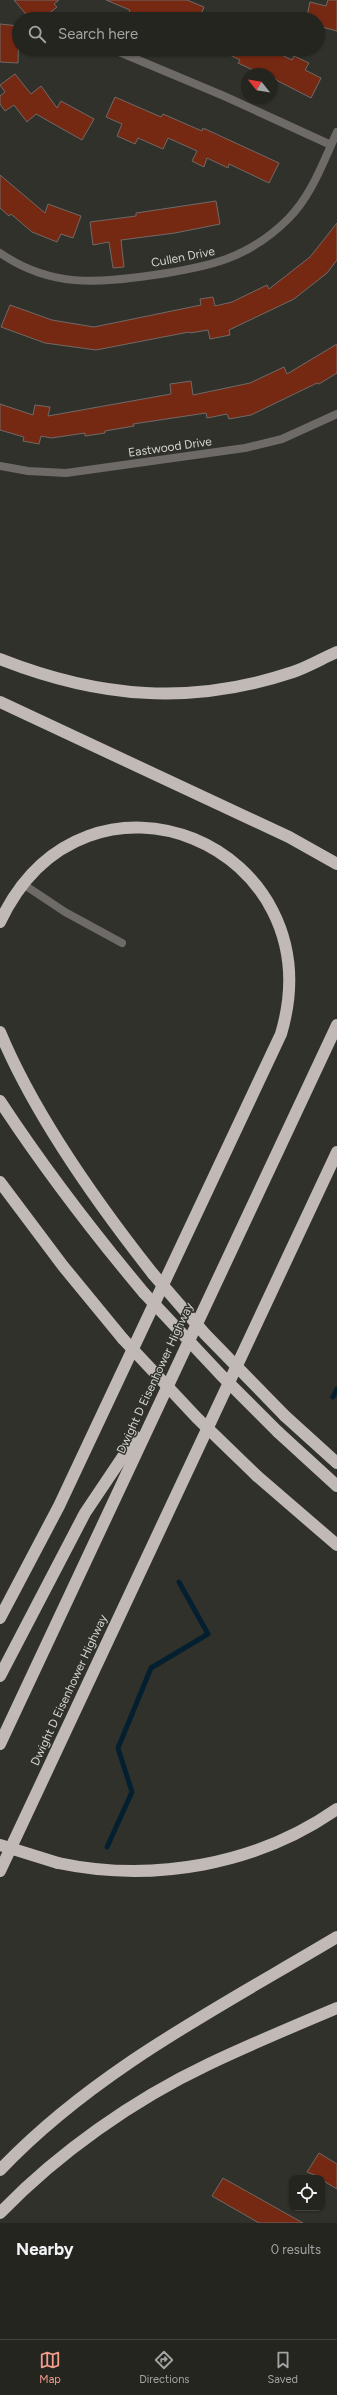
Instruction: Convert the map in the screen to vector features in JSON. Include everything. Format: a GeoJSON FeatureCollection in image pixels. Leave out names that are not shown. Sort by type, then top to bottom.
{"type":"FeatureCollection","features":[{"type":"Feature","properties":{"kind":"highway"},"geometry":{"type":"LineString","coordinates":[[0,659],[44,675],[88,687],[160,694],[245,685],[294,671],[337,652]]}},
{"type":"Feature","properties":{"kind":"highway"},"geometry":{"type":"LineString","coordinates":[[0,702],[289,837],[337,864]]}},
{"type":"Feature","properties":{"kind":"highway"},"geometry":{"type":"LineString","coordinates":[[0,922],[23,884],[52,855],[87,837],[115,829],[137,827],[160,828],[188,836],[235,860],[257,882],[267,895],[284,931],[292,981],[288,1012],[281,1034],[59,1506],[0,1618]]}},
{"type":"Feature","properties":{"kind":"highway","name":"Dwight D Eisenhower Highway"},"geometry":{"type":"LineString","coordinates":[[0,1744],[337,1025]]}},
{"type":"Feature","properties":{"kind":"highway"},"geometry":{"type":"LineString","coordinates":[[0,1032],[22,1076],[60,1141],[100,1202],[153,1274],[205,1334],[285,1416],[337,1463]]}},
{"type":"Feature","properties":{"kind":"highway"},"geometry":{"type":"LineString","coordinates":[[0,1101],[67,1196],[144,1293],[175,1328],[278,1432],[337,1486]]}},
{"type":"Feature","properties":{"kind":"highway","name":"Dwight D Eisenhower Highway"},"geometry":{"type":"LineString","coordinates":[[0,1871],[337,1152]]}},
{"type":"Feature","properties":{"kind":"highway"},"geometry":{"type":"LineString","coordinates":[[0,1182],[63,1266],[123,1339],[197,1418],[257,1476],[337,1545]]}},
{"type":"Feature","properties":{"kind":"highway"},"geometry":{"type":"LineString","coordinates":[[0,1676],[86,1513],[158,1406]]}},
{"type":"Feature","properties":{"kind":"highway"},"geometry":{"type":"LineString","coordinates":[[0,1845],[58,1863],[118,1872],[170,1870],[216,1862],[282,1840],[337,1809]]}},
{"type":"Feature","properties":{"kind":"highway"},"geometry":{"type":"LineString","coordinates":[[0,2170],[50,2123],[116,2071],[337,1937]]}},
{"type":"Feature","properties":{"kind":"highway"},"geometry":{"type":"LineString","coordinates":[[0,2214],[54,2164],[133,2107],[209,2064],[337,2008]]}},
{"type":"Feature","properties":{"kind":"street"},"geometry":{"type":"LineString","coordinates":[[129,56],[224,96],[331,145]]}},
{"type":"Feature","properties":{"kind":"street","name":"Cullen Drive"},"geometry":{"type":"LineString","coordinates":[[0,253],[37,272],[66,280],[88,282],[199,268],[228,260],[261,243],[289,219],[308,194],[337,132]]}},
{"type":"Feature","properties":{"kind":"street","name":"Eastwood Drive"},"geometry":{"type":"LineString","coordinates":[[0,466],[28,472],[71,472],[251,447],[292,435],[337,414]]}},
{"type":"Feature","properties":{"kind":"street"},"geometry":{"type":"LineString","coordinates":[[23,884],[65,912],[122,943]]}},
{"type":"Feature","properties":{"kind":"building"},"geometry":{"type":"Polygon","coordinates":[[[14,0],[59,0],[54,4],[57,7],[51,12],[24,12],[14,0]]]}},
{"type":"Feature","properties":{"kind":"building"},"geometry":{"type":"Polygon","coordinates":[[[106,0],[187,0],[204,7],[202,12],[129,12],[130,10],[106,0]]]}},
{"type":"Feature","properties":{"kind":"building"},"geometry":{"type":"Polygon","coordinates":[[[328,0],[337,0],[337,31],[325,28],[325,12],[308,12],[310,2],[326,6],[328,0]]]}},
{"type":"Feature","properties":{"kind":"building"},"geometry":{"type":"Polygon","coordinates":[[[0,24],[12,25],[12,56],[18,56],[18,63],[0,62],[0,24]]]}},
{"type":"Feature","properties":{"kind":"building"},"geometry":{"type":"Polygon","coordinates":[[[232,56],[284,56],[292,60],[294,56],[309,63],[305,70],[321,78],[311,98],[278,81],[277,68],[249,68],[238,63],[240,60],[232,56]]]}},
{"type":"Feature","properties":{"kind":"building"},"geometry":{"type":"Polygon","coordinates":[[[15,74],[31,94],[41,86],[57,108],[61,101],[94,119],[82,140],[36,114],[27,122],[14,105],[5,111],[0,104],[0,96],[5,92],[0,85],[15,74]]]}},
{"type":"Feature","properties":{"kind":"building"},"geometry":{"type":"Polygon","coordinates":[[[115,97],[161,117],[163,114],[202,131],[203,128],[279,163],[269,183],[229,164],[228,168],[207,158],[204,167],[192,161],[197,151],[168,138],[163,149],[138,138],[135,144],[117,136],[122,124],[106,117],[115,97]]]}},
{"type":"Feature","properties":{"kind":"building"},"geometry":{"type":"Polygon","coordinates":[[[0,175],[45,213],[48,204],[81,216],[73,238],[61,234],[57,242],[32,232],[11,214],[9,216],[0,208],[0,175]]]}},
{"type":"Feature","properties":{"kind":"building"},"geometry":{"type":"Polygon","coordinates":[[[216,201],[220,224],[175,233],[121,240],[124,267],[113,268],[109,242],[93,245],[90,222],[136,216],[136,213],[216,201]]]}},
{"type":"Feature","properties":{"kind":"building"},"geometry":{"type":"Polygon","coordinates":[[[337,223],[337,260],[327,273],[294,299],[229,330],[230,335],[210,339],[208,330],[189,332],[96,350],[45,343],[1,327],[10,305],[52,320],[94,327],[201,305],[200,299],[213,297],[215,306],[232,302],[267,285],[269,289],[310,257],[337,223]]]}},
{"type":"Feature","properties":{"kind":"building"},"geometry":{"type":"Polygon","coordinates":[[[337,344],[337,373],[319,384],[317,383],[251,415],[229,419],[227,414],[207,418],[206,413],[133,424],[134,426],[85,436],[85,433],[51,438],[41,436],[39,444],[23,441],[24,437],[0,430],[0,404],[33,415],[35,405],[50,407],[48,416],[171,394],[170,384],[191,381],[193,395],[250,383],[284,367],[287,374],[337,344]]]}},
{"type":"Feature","properties":{"kind":"building"},"geometry":{"type":"Polygon","coordinates":[[[319,2153],[337,2164],[337,2189],[325,2182],[325,2175],[314,2175],[307,2172],[319,2153]]]}},
{"type":"Feature","properties":{"kind":"building"},"geometry":{"type":"Polygon","coordinates":[[[223,2178],[303,2223],[259,2223],[212,2196],[223,2178]]]}},
{"type":"Feature","properties":{"kind":"waterway"},"geometry":{"type":"LineString","coordinates":[[333,1397],[337,1389]]}},
{"type":"Feature","properties":{"kind":"waterway"},"geometry":{"type":"LineString","coordinates":[[107,1847],[132,1792],[118,1748],[151,1668],[208,1634],[179,1582]]}}]}
